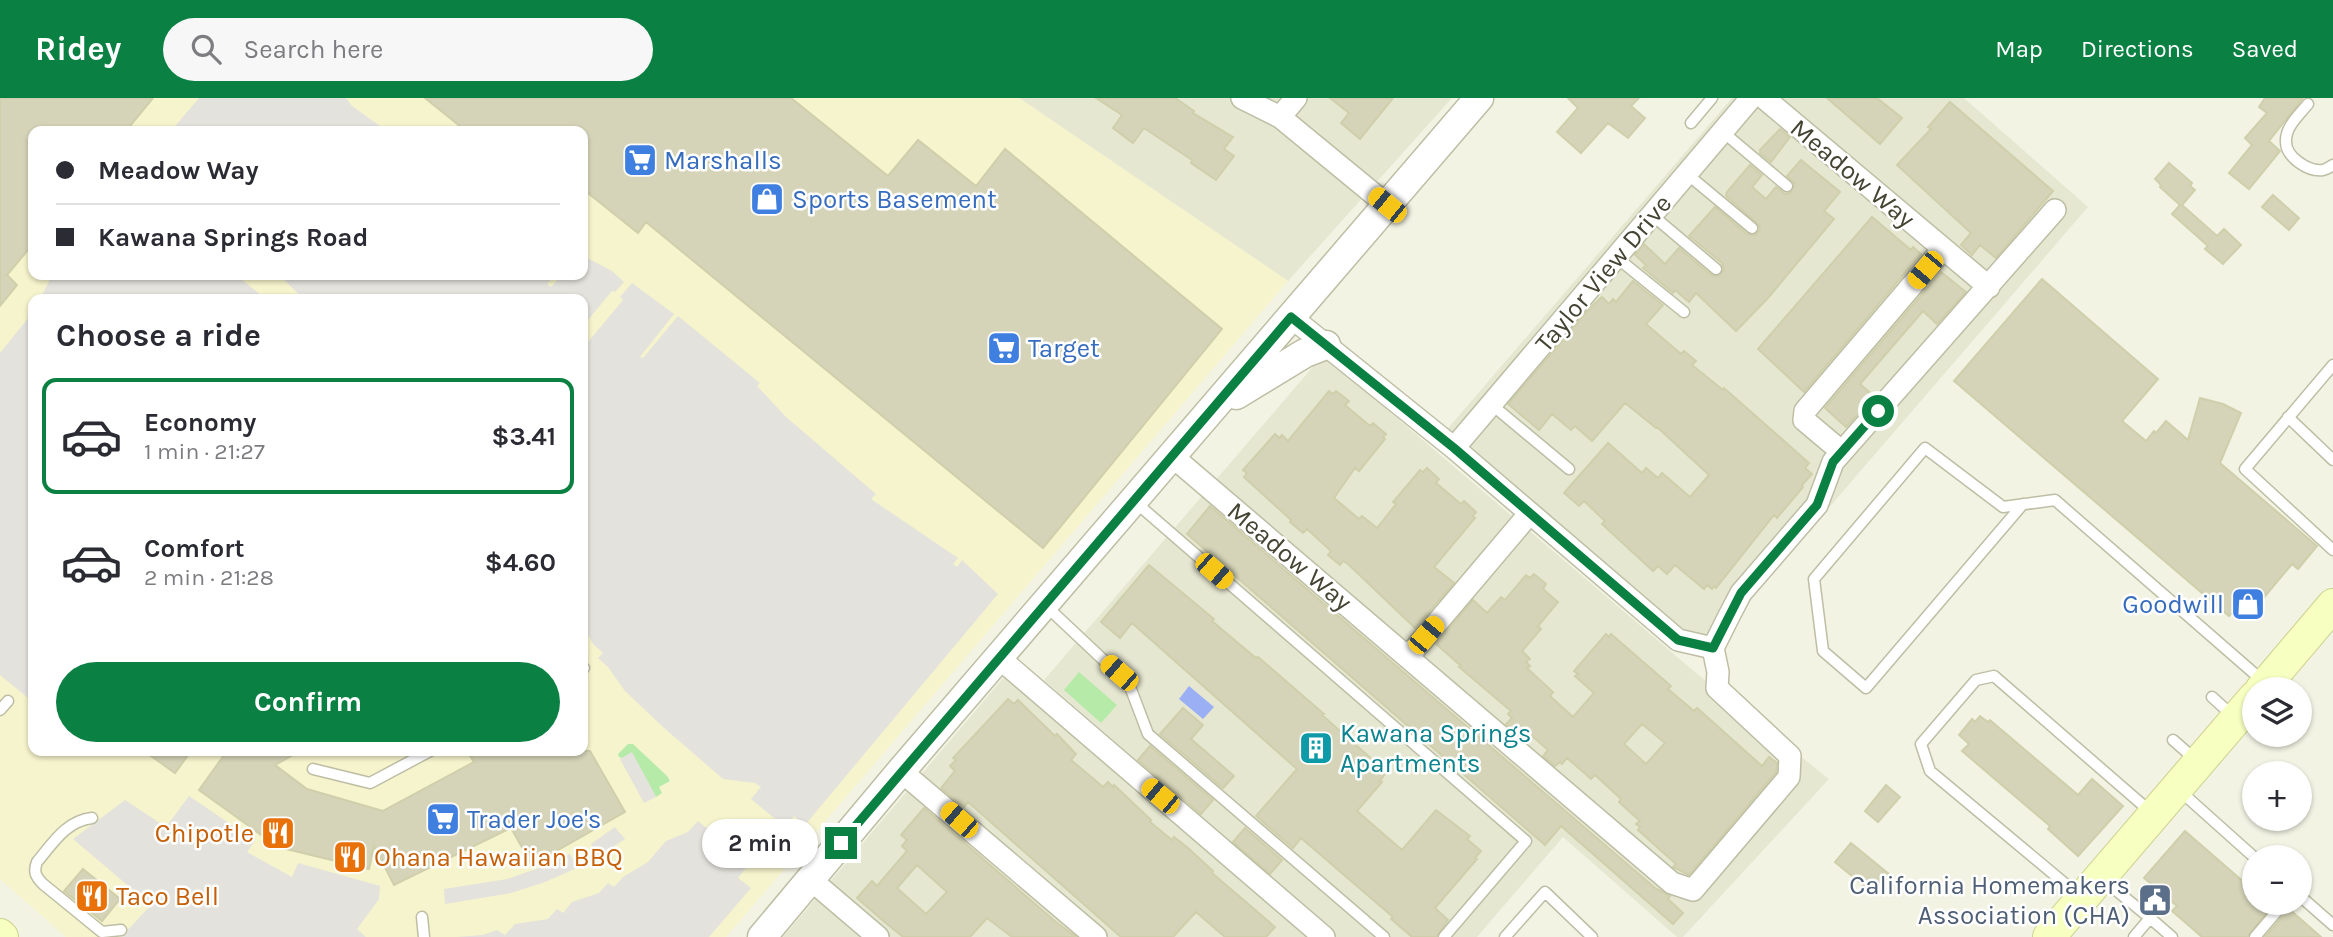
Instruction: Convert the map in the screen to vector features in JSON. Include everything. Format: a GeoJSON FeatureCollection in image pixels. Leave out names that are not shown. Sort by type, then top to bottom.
{"type":"FeatureCollection","features":[{"type":"Feature","properties":{"kind":"main road"},"geometry":{"type":"LineString","coordinates":[[2271,677],[2333,605]]}},
{"type":"Feature","properties":{"kind":"main road"},"geometry":{"type":"LineString","coordinates":[[2049,937],[2242,711]]}},
{"type":"Feature","properties":{"kind":"street"},"geometry":{"type":"LineString","coordinates":[[1242,98],[1280,117],[1387,205]]}},
{"type":"Feature","properties":{"kind":"street"},"geometry":{"type":"LineString","coordinates":[[1280,117],[1296,98]]}},
{"type":"Feature","properties":{"kind":"street"},"geometry":{"type":"LineString","coordinates":[[762,937],[998,657],[1479,98]]}},
{"type":"Feature","properties":{"kind":"street","name":"Taylor View Drive"},"geometry":{"type":"LineString","coordinates":[[1454,448],[1751,98]]}},
{"type":"Feature","properties":{"kind":"street","name":"Meadow Way"},"geometry":{"type":"LineString","coordinates":[[1764,98],[1989,287]]}},
{"type":"Feature","properties":{"kind":"street"},"geometry":{"type":"LineString","coordinates":[[1291,317],[1454,448],[1678,640],[1713,648],[1741,593],[1817,505],[1833,462],[2055,210]]}},
{"type":"Feature","properties":{"kind":"street"},"geometry":{"type":"LineString","coordinates":[[1842,452],[1804,420],[1805,411],[1943,249]]}},
{"type":"Feature","properties":{"kind":"street"},"geometry":{"type":"LineString","coordinates":[[1210,411],[1305,352],[1326,345]]}},
{"type":"Feature","properties":{"kind":"street","name":"Meadow Way"},"geometry":{"type":"LineString","coordinates":[[1172,456],[1672,883],[1693,890],[1789,778],[1790,756],[1717,688],[1718,672],[1713,648]]}},
{"type":"Feature","properties":{"kind":"street"},"geometry":{"type":"LineString","coordinates":[[1408,657],[1530,513]]}},
{"type":"Feature","properties":{"kind":"street"},"geometry":{"type":"LineString","coordinates":[[998,657],[1322,936]]}},
{"type":"Feature","properties":{"kind":"street"},"geometry":{"type":"LineString","coordinates":[[901,771],[1096,937]]}},
{"type":"Feature","properties":{"kind":"street"},"geometry":{"type":"LineString","coordinates":[[810,879],[878,937]]}},
{"type":"Feature","properties":{"kind":"lane"},"geometry":{"type":"LineString","coordinates":[[1691,123],[1712,98]]}},
{"type":"Feature","properties":{"kind":"lane"},"geometry":{"type":"LineString","coordinates":[[2308,104],[2288,128],[2285,144],[2290,156],[2314,169],[2323,170],[2333,165]]}},
{"type":"Feature","properties":{"kind":"lane"},"geometry":{"type":"LineString","coordinates":[[1723,132],[1787,186]]}},
{"type":"Feature","properties":{"kind":"lane"},"geometry":{"type":"LineString","coordinates":[[1687,174],[1752,228]]}},
{"type":"Feature","properties":{"kind":"lane"},"geometry":{"type":"LineString","coordinates":[[1652,215],[1716,270]]}},
{"type":"Feature","properties":{"kind":"lane"},"geometry":{"type":"LineString","coordinates":[[1616,257],[1684,312]]}},
{"type":"Feature","properties":{"kind":"lane"},"geometry":{"type":"LineString","coordinates":[[2333,365],[2245,469],[2333,550]]}},
{"type":"Feature","properties":{"kind":"lane"},"geometry":{"type":"LineString","coordinates":[[1491,404],[1569,469]]}},
{"type":"Feature","properties":{"kind":"lane"},"geometry":{"type":"LineString","coordinates":[[2288,417],[2333,460]]}},
{"type":"Feature","properties":{"kind":"lane"},"geometry":{"type":"LineString","coordinates":[[2023,504],[1866,688],[1823,651],[1814,579],[1925,448],[2003,507],[2023,504],[2055,500],[2242,685]]}},
{"type":"Feature","properties":{"kind":"lane"},"geometry":{"type":"LineString","coordinates":[[1133,501],[1526,841],[1444,937]]}},
{"type":"Feature","properties":{"kind":"lane"},"geometry":{"type":"LineString","coordinates":[[1044,604],[1129,684],[1147,734],[1384,937]]}},
{"type":"Feature","properties":{"kind":"lane"},"geometry":{"type":"LineString","coordinates":[[2154,815],[1994,676],[1976,680],[1921,744],[1930,771],[2092,888],[2150,918],[2172,937]]}},
{"type":"Feature","properties":{"kind":"lane"},"geometry":{"type":"LineString","coordinates":[[2212,697],[2242,697]]}},
{"type":"Feature","properties":{"kind":"lane"},"geometry":{"type":"LineString","coordinates":[[0,710],[8,701]]}},
{"type":"Feature","properties":{"kind":"lane"},"geometry":{"type":"LineString","coordinates":[[2173,740],[2199,762]]}},
{"type":"Feature","properties":{"kind":"lane"},"geometry":{"type":"LineString","coordinates":[[313,769],[370,783],[421,756]]}},
{"type":"Feature","properties":{"kind":"lane"},"geometry":{"type":"LineString","coordinates":[[2177,788],[2242,846]]}},
{"type":"Feature","properties":{"kind":"lane"},"geometry":{"type":"LineString","coordinates":[[92,818],[79,819],[67,827],[37,862],[34,868],[36,876],[102,932],[121,930]]}},
{"type":"Feature","properties":{"kind":"lane"},"geometry":{"type":"LineString","coordinates":[[1505,937],[1545,891],[1592,937]]}},
{"type":"Feature","properties":{"kind":"lane"},"geometry":{"type":"LineString","coordinates":[[2312,907],[2333,925]]}},
{"type":"Feature","properties":{"kind":"lane"},"geometry":{"type":"LineString","coordinates":[[2255,937],[2274,915]]}},
{"type":"Feature","properties":{"kind":"lane"},"geometry":{"type":"LineString","coordinates":[[422,917],[424,937]]}},
{"type":"Feature","properties":{"kind":"lane"},"geometry":{"type":"LineString","coordinates":[[2134,937],[2150,918]]}},
{"type":"Feature","properties":{"kind":"shaded area"},"geometry":{"type":"Polygon","coordinates":[[[0,98],[1019,98],[1288,281],[726,937],[66,937],[0,879],[0,98]]]}},
{"type":"Feature","properties":{"kind":"shaded area"},"geometry":{"type":"Polygon","coordinates":[[[199,98],[346,98],[352,106],[380,126],[175,126],[199,98]]]}},
{"type":"Feature","properties":{"kind":"shaded area"},"geometry":{"type":"Polygon","coordinates":[[[1019,98],[1452,98],[1288,281],[1019,98]]]}},
{"type":"Feature","properties":{"kind":"shaded area"},"geometry":{"type":"Polygon","coordinates":[[[1732,98],[1964,98],[2088,207],[1739,612],[1704,657],[1444,433],[1732,98]]]}},
{"type":"Feature","properties":{"kind":"shaded area"},"geometry":{"type":"Polygon","coordinates":[[[588,259],[612,271],[624,282],[615,292],[612,291],[588,320],[588,294],[299,294],[284,280],[551,280],[547,284],[551,287],[557,280],[588,280],[588,259]]]}},
{"type":"Feature","properties":{"kind":"shaded area"},"geometry":{"type":"Polygon","coordinates":[[[50,280],[242,280],[260,294],[42,294],[50,280]]]}},
{"type":"Feature","properties":{"kind":"shaded area"},"geometry":{"type":"Polygon","coordinates":[[[632,283],[674,314],[640,357],[643,358],[678,316],[760,383],[757,386],[785,416],[876,494],[871,499],[958,558],[953,564],[957,567],[962,560],[998,594],[805,825],[794,816],[785,827],[751,799],[761,787],[755,783],[723,779],[663,727],[625,691],[598,658],[603,653],[588,634],[588,342],[623,300],[620,297],[632,283]]]}},
{"type":"Feature","properties":{"kind":"shaded area"},"geometry":{"type":"Polygon","coordinates":[[[28,318],[28,698],[0,675],[0,353],[28,318]]]}},
{"type":"Feature","properties":{"kind":"shaded area"},"geometry":{"type":"Polygon","coordinates":[[[1323,355],[1696,673],[1829,779],[1683,937],[1677,937],[1563,837],[1477,937],[783,937],[1016,663],[1340,936],[1044,680],[1323,355]]]}},
{"type":"Feature","properties":{"kind":"shaded area"},"geometry":{"type":"Polygon","coordinates":[[[632,752],[656,797],[644,803],[620,759],[632,752]]]}},
{"type":"Feature","properties":{"kind":"shaded area"},"geometry":{"type":"Polygon","coordinates":[[[189,796],[255,841],[247,852],[292,877],[298,863],[380,886],[379,899],[357,929],[366,937],[121,937],[151,905],[73,839],[125,800],[166,827],[189,796]]]}},
{"type":"Feature","properties":{"kind":"shaded area"},"geometry":{"type":"Polygon","coordinates":[[[698,821],[749,864],[738,878],[751,888],[709,937],[456,937],[483,935],[497,930],[505,935],[515,924],[548,919],[557,909],[563,913],[572,902],[599,893],[608,883],[614,887],[623,877],[648,862],[666,841],[688,832],[698,821]]]}},
{"type":"Feature","properties":{"kind":"shaded area"},"geometry":{"type":"Polygon","coordinates":[[[615,827],[625,839],[598,857],[591,844],[615,827]]]}},
{"type":"Feature","properties":{"kind":"shaded area"},"geometry":{"type":"Polygon","coordinates":[[[570,854],[577,868],[545,882],[511,893],[445,904],[444,889],[507,879],[570,854]]]}},
{"type":"Feature","properties":{"kind":"green space"},"geometry":{"type":"Polygon","coordinates":[[[1079,672],[1117,705],[1101,723],[1064,690],[1079,672]]]}},
{"type":"Feature","properties":{"kind":"green space"},"geometry":{"type":"Polygon","coordinates":[[[628,744],[633,744],[670,781],[659,787],[662,793],[656,797],[632,753],[619,757],[618,754],[628,744]]]}},
{"type":"Feature","properties":{"kind":"water"},"geometry":{"type":"Polygon","coordinates":[[[1189,686],[1214,707],[1203,719],[1179,699],[1189,686]]]}},
{"type":"Feature","properties":{"kind":"building"},"geometry":{"type":"Polygon","coordinates":[[[0,98],[153,98],[130,126],[28,126],[28,250],[7,275],[17,285],[0,306],[0,98]]]}},
{"type":"Feature","properties":{"kind":"building","name":"Target"},"geometry":{"type":"Polygon","coordinates":[[[425,98],[791,98],[888,176],[918,140],[976,186],[1005,149],[1222,329],[1043,548],[646,222],[638,233],[588,193],[588,126],[460,126],[425,98]]]}},
{"type":"Feature","properties":{"kind":"building"},"geometry":{"type":"Polygon","coordinates":[[[1096,98],[1175,98],[1194,111],[1193,113],[1233,137],[1224,149],[1234,156],[1216,180],[1191,163],[1192,160],[1144,128],[1133,143],[1113,128],[1122,115],[1096,98]]]}},
{"type":"Feature","properties":{"kind":"building"},"geometry":{"type":"Polygon","coordinates":[[[1330,98],[1393,98],[1360,139],[1341,123],[1349,113],[1330,98]]]}},
{"type":"Feature","properties":{"kind":"building"},"geometry":{"type":"Polygon","coordinates":[[[1568,98],[1639,98],[1631,106],[1645,118],[1628,138],[1608,123],[1581,153],[1557,132],[1578,108],[1568,98]]]}},
{"type":"Feature","properties":{"kind":"building"},"geometry":{"type":"Polygon","coordinates":[[[1827,98],[1877,98],[1902,118],[1880,144],[1827,98]]]}},
{"type":"Feature","properties":{"kind":"building"},"geometry":{"type":"Polygon","coordinates":[[[2265,98],[2303,98],[2269,141],[2280,151],[2249,189],[2229,173],[2252,145],[2245,138],[2267,113],[2259,107],[2265,98]]]}},
{"type":"Feature","properties":{"kind":"building"},"geometry":{"type":"Polygon","coordinates":[[[1950,102],[2053,191],[1996,258],[1980,245],[1972,255],[1961,245],[1971,233],[1897,165],[1931,129],[1928,127],[1950,102]]]}},
{"type":"Feature","properties":{"kind":"building"},"geometry":{"type":"Polygon","coordinates":[[[1780,129],[1790,137],[1771,162],[1760,150],[1780,129]]]}},
{"type":"Feature","properties":{"kind":"building"},"geometry":{"type":"Polygon","coordinates":[[[1801,160],[1840,192],[1824,211],[1834,219],[1768,298],[1736,331],[1696,293],[1689,302],[1675,290],[1673,293],[1643,268],[1646,265],[1635,255],[1644,244],[1665,264],[1679,248],[1711,275],[1719,276],[1724,270],[1722,263],[1689,236],[1715,207],[1747,234],[1755,235],[1760,230],[1759,225],[1726,196],[1727,192],[1750,165],[1762,175],[1752,187],[1766,199],[1776,187],[1785,194],[1790,193],[1795,184],[1787,176],[1801,160]]]}},
{"type":"Feature","properties":{"kind":"building"},"geometry":{"type":"Polygon","coordinates":[[[2169,163],[2192,183],[2190,186],[2195,190],[2182,205],[2217,236],[2224,229],[2241,245],[2223,264],[2205,249],[2208,246],[2172,214],[2180,205],[2155,179],[2169,163]]]}},
{"type":"Feature","properties":{"kind":"building"},"geometry":{"type":"Polygon","coordinates":[[[2273,195],[2299,218],[2289,230],[2262,207],[2273,195]]]}},
{"type":"Feature","properties":{"kind":"building"},"geometry":{"type":"Polygon","coordinates":[[[1872,217],[1911,250],[1913,247],[1921,254],[1804,392],[1758,349],[1872,217]]]}},
{"type":"Feature","properties":{"kind":"building"},"geometry":{"type":"Polygon","coordinates":[[[1941,272],[1966,292],[1937,324],[1923,311],[1860,384],[1874,396],[1846,427],[1825,408],[1941,272]]]}},
{"type":"Feature","properties":{"kind":"building"},"geometry":{"type":"Polygon","coordinates":[[[2042,279],[2158,379],[2122,421],[2146,441],[2166,421],[2188,440],[2200,398],[2223,404],[2241,413],[2220,463],[2317,546],[2298,569],[2292,564],[2256,607],[2245,597],[2229,616],[1954,381],[2042,279]]]}},
{"type":"Feature","properties":{"kind":"building"},"geometry":{"type":"Polygon","coordinates":[[[1633,281],[1663,305],[1646,324],[1681,354],[1684,351],[1696,361],[1692,365],[1723,390],[1724,388],[1809,463],[1805,468],[1812,474],[1777,518],[1774,515],[1716,588],[1714,586],[1712,589],[1707,585],[1704,589],[1675,565],[1667,574],[1658,566],[1653,571],[1602,524],[1605,521],[1584,501],[1579,506],[1564,493],[1608,443],[1642,473],[1646,468],[1658,478],[1662,473],[1690,497],[1709,475],[1657,427],[1625,403],[1592,441],[1575,426],[1571,430],[1552,414],[1539,430],[1508,404],[1590,308],[1602,297],[1609,304],[1613,299],[1616,302],[1633,281]]]}},
{"type":"Feature","properties":{"kind":"building"},"geometry":{"type":"Polygon","coordinates":[[[1329,391],[1333,394],[1336,391],[1349,401],[1345,405],[1370,426],[1373,423],[1386,434],[1383,437],[1385,439],[1359,471],[1355,468],[1334,498],[1359,519],[1362,516],[1377,528],[1396,504],[1393,502],[1420,470],[1423,472],[1427,468],[1439,479],[1436,483],[1461,504],[1464,501],[1476,512],[1473,516],[1475,518],[1434,567],[1454,583],[1415,628],[1347,563],[1343,561],[1340,565],[1328,555],[1331,551],[1307,529],[1303,533],[1290,522],[1291,520],[1244,477],[1247,473],[1243,470],[1275,434],[1279,438],[1282,435],[1288,441],[1329,391]]]}},
{"type":"Feature","properties":{"kind":"building"},"geometry":{"type":"Polygon","coordinates":[[[1210,506],[1655,888],[1670,896],[1668,899],[1683,913],[1673,924],[1561,826],[1545,845],[1187,534],[1210,506]]]}},
{"type":"Feature","properties":{"kind":"building","name":"Kawana Springs Apartments"},"geometry":{"type":"Polygon","coordinates":[[[1149,565],[1324,714],[1322,715],[1374,761],[1372,763],[1385,774],[1380,781],[1382,782],[1357,811],[1402,850],[1436,810],[1470,836],[1467,839],[1481,851],[1435,908],[1448,920],[1436,937],[1412,937],[1391,919],[1393,917],[1301,838],[1293,848],[1256,816],[1297,769],[1132,623],[1120,638],[1101,622],[1149,565]]]}},
{"type":"Feature","properties":{"kind":"building"},"geometry":{"type":"Polygon","coordinates":[[[1534,574],[1546,584],[1543,589],[1558,602],[1538,626],[1541,629],[1522,651],[1530,659],[1526,662],[1530,666],[1527,668],[1553,692],[1550,696],[1573,717],[1594,693],[1575,676],[1578,674],[1574,671],[1606,634],[1609,637],[1611,634],[1671,686],[1668,689],[1694,711],[1697,708],[1762,766],[1769,757],[1777,763],[1776,772],[1689,875],[1673,867],[1676,864],[1638,830],[1640,827],[1636,824],[1640,821],[1595,775],[1591,779],[1567,758],[1562,764],[1560,762],[1555,766],[1543,756],[1548,750],[1523,728],[1518,734],[1506,724],[1512,718],[1508,714],[1511,711],[1436,644],[1473,600],[1487,613],[1501,597],[1505,600],[1526,575],[1530,578],[1534,574]],[[1642,724],[1624,744],[1646,764],[1665,743],[1642,724]]]}},
{"type":"Feature","properties":{"kind":"building"},"geometry":{"type":"Polygon","coordinates":[[[1008,699],[1014,704],[1018,700],[1076,754],[1071,760],[1103,787],[1108,782],[1113,787],[1114,785],[1151,820],[1150,822],[1172,840],[1174,837],[1188,848],[1213,871],[1212,873],[1275,927],[1266,937],[1225,937],[1196,912],[1173,937],[1121,937],[968,802],[964,807],[941,788],[955,771],[950,766],[956,760],[953,758],[1008,699]]]}},
{"type":"Feature","properties":{"kind":"building"},"geometry":{"type":"Polygon","coordinates":[[[1183,708],[1203,725],[1191,739],[1234,776],[1223,788],[1160,734],[1183,708]]]}},
{"type":"Feature","properties":{"kind":"building"},"geometry":{"type":"Polygon","coordinates":[[[1980,716],[1988,722],[1990,720],[2078,795],[2092,779],[2123,806],[2078,856],[2048,829],[2050,826],[1962,751],[1969,744],[1959,735],[1972,719],[1975,722],[1980,716]]]}},
{"type":"Feature","properties":{"kind":"building"},"geometry":{"type":"Polygon","coordinates":[[[1150,746],[1213,800],[1201,814],[1138,760],[1150,746]]]}},
{"type":"Feature","properties":{"kind":"building"},"geometry":{"type":"Polygon","coordinates":[[[590,751],[625,812],[532,865],[511,828],[394,885],[374,846],[369,869],[278,847],[199,790],[223,756],[291,756],[275,765],[307,789],[383,811],[474,762],[470,756],[588,756],[590,751]]]}},
{"type":"Feature","properties":{"kind":"building"},"geometry":{"type":"Polygon","coordinates":[[[151,756],[187,756],[175,773],[151,756]]]}},
{"type":"Feature","properties":{"kind":"building"},"geometry":{"type":"Polygon","coordinates":[[[1886,785],[1900,797],[1878,822],[1865,811],[1886,785]]]}},
{"type":"Feature","properties":{"kind":"building"},"geometry":{"type":"Polygon","coordinates":[[[924,808],[1076,937],[1012,937],[987,918],[970,937],[903,937],[857,898],[872,881],[877,886],[907,851],[902,846],[907,840],[901,835],[924,808]],[[917,865],[897,888],[926,914],[947,892],[917,865]]]}},
{"type":"Feature","properties":{"kind":"building"},"geometry":{"type":"Polygon","coordinates":[[[1245,828],[1282,860],[1270,874],[1233,842],[1245,828]]]}},
{"type":"Feature","properties":{"kind":"building"},"geometry":{"type":"Polygon","coordinates":[[[2185,831],[2242,881],[2242,915],[2264,915],[2247,937],[2202,937],[2172,911],[2177,906],[2144,878],[2185,831]]]}},
{"type":"Feature","properties":{"kind":"building"},"geometry":{"type":"Polygon","coordinates":[[[1851,843],[1890,875],[1874,894],[1835,862],[1851,843]]]}},
{"type":"Feature","properties":{"kind":"building","name":"Taco Bell"},"geometry":{"type":"Polygon","coordinates":[[[83,869],[120,899],[102,921],[64,891],[83,869]]]}},
{"type":"Feature","properties":{"kind":"building"},"geometry":{"type":"Polygon","coordinates":[[[2284,915],[2296,915],[2321,937],[2265,937],[2284,915]]]}},
{"type":"Feature","properties":{"kind":"place","name":"Marshalls"},"geometry":{"type":"Point","coordinates":[640,160]}},
{"type":"Feature","properties":{"kind":"place","name":"Sports Basement"},"geometry":{"type":"Point","coordinates":[767,199]}},
{"type":"Feature","properties":{"kind":"place","name":"Target"},"geometry":{"type":"Point","coordinates":[1004,348]}},
{"type":"Feature","properties":{"kind":"place","name":"Goodwill"},"geometry":{"type":"Point","coordinates":[2248,604]}},
{"type":"Feature","properties":{"kind":"place","name":"Kawana Springs Apartments"},"geometry":{"type":"Point","coordinates":[1316,748]}},
{"type":"Feature","properties":{"kind":"place","name":"Trader Joe's"},"geometry":{"type":"Point","coordinates":[443,819]}},
{"type":"Feature","properties":{"kind":"place","name":"Chipotle"},"geometry":{"type":"Point","coordinates":[278,833]}},
{"type":"Feature","properties":{"kind":"place","name":"Ohana Hawaiian BBQ"},"geometry":{"type":"Point","coordinates":[350,857]}},
{"type":"Feature","properties":{"kind":"place","name":"Taco Bell"},"geometry":{"type":"Point","coordinates":[92,896]}},
{"type":"Feature","properties":{"kind":"place","name":"California Homemakers Association (CHA)"},"geometry":{"type":"Point","coordinates":[2155,900]}},
{"type":"Feature","properties":{"kind":"route"},"geometry":{"type":"LineString","coordinates":[[841,843],[1291,317],[1454,448],[1678,640],[1713,648],[1741,593],[1817,505],[1833,462],[1878,411]]}}]}
